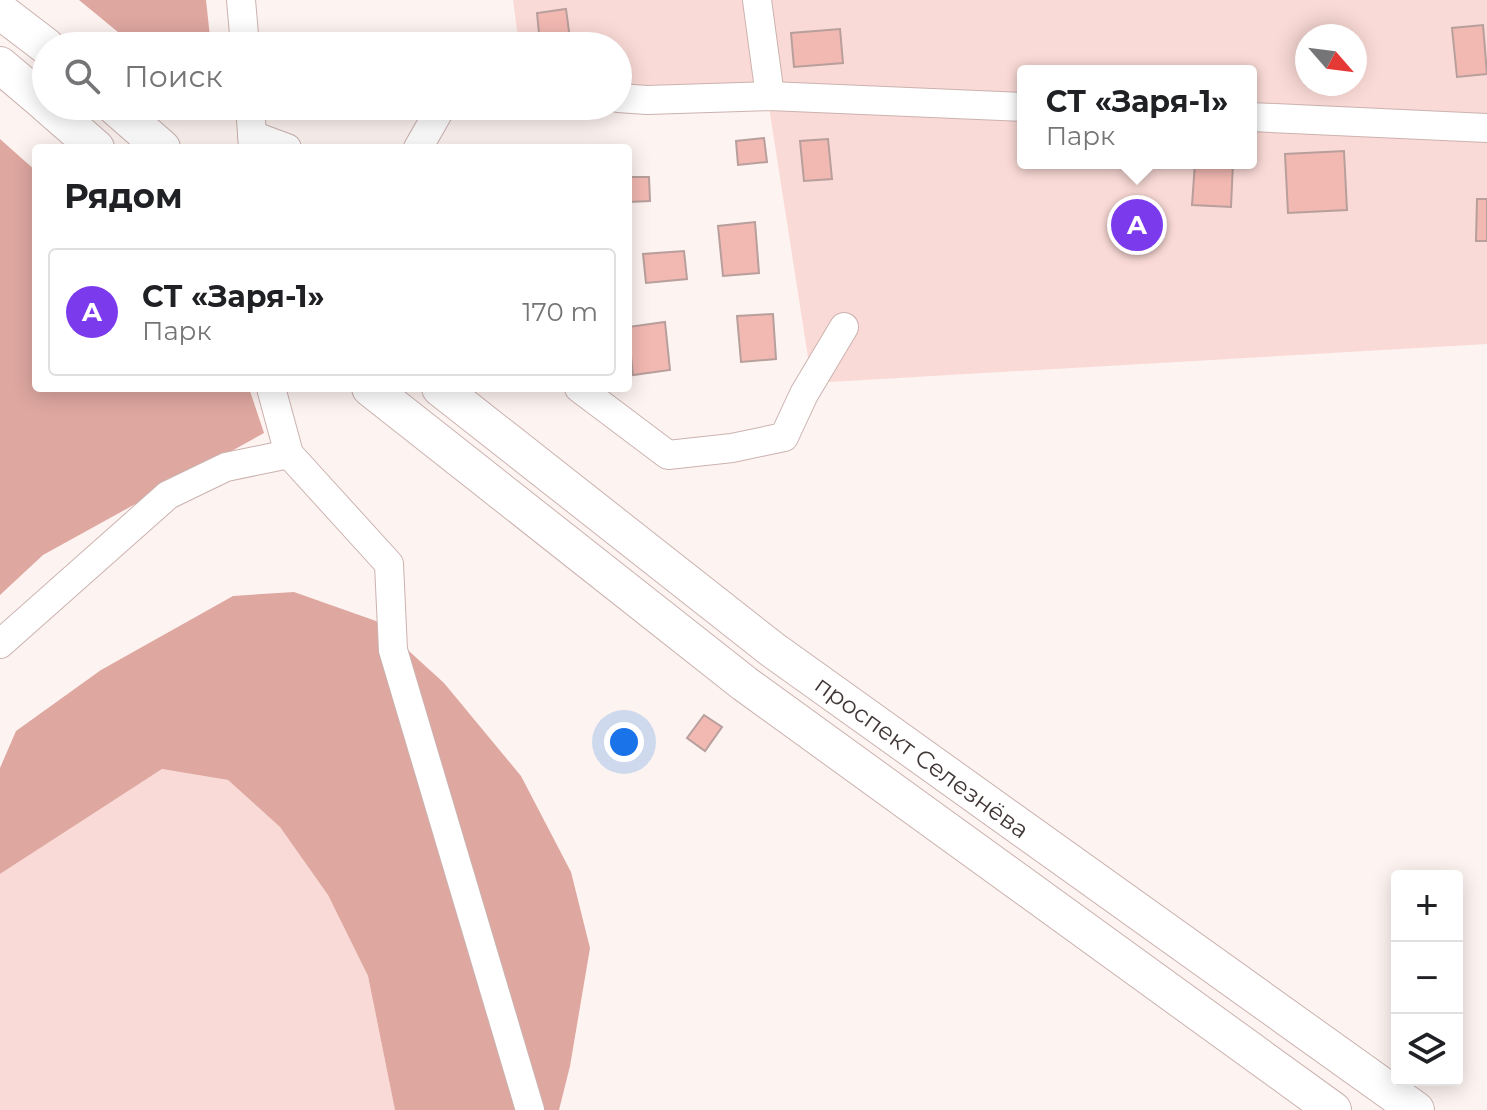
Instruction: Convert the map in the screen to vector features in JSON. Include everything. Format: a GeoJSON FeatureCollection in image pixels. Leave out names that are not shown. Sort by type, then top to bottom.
{"type":"FeatureCollection","features":[{"type":"Feature","properties":{"kind":"main road"},"geometry":{"type":"LineString","coordinates":[[0,11],[32,35]]}},
{"type":"Feature","properties":{"kind":"main road"},"geometry":{"type":"LineString","coordinates":[[0,65],[32,92]]}},
{"type":"Feature","properties":{"kind":"main road"},"geometry":{"type":"LineString","coordinates":[[64,120],[91,144]]}},
{"type":"Feature","properties":{"kind":"main road"},"geometry":{"type":"LineString","coordinates":[[130,120],[157,144]]}},
{"type":"Feature","properties":{"kind":"main road","name":"проспект Селезнёва"},"geometry":{"type":"LineString","coordinates":[[375,392],[745,684],[1333,1110]]}},
{"type":"Feature","properties":{"kind":"main road","name":"проспект Селезнёва"},"geometry":{"type":"LineString","coordinates":[[445,392],[773,650],[1416,1110]]}},
{"type":"Feature","properties":{"kind":"street"},"geometry":{"type":"LineString","coordinates":[[241,0],[244,32]]}},
{"type":"Feature","properties":{"kind":"street"},"geometry":{"type":"LineString","coordinates":[[757,0],[770,96]]}},
{"type":"Feature","properties":{"kind":"street"},"geometry":{"type":"LineString","coordinates":[[632,99],[770,96],[1017,107]]}},
{"type":"Feature","properties":{"kind":"street"},"geometry":{"type":"LineString","coordinates":[[1257,117],[1487,128]]}},
{"type":"Feature","properties":{"kind":"street"},"geometry":{"type":"LineString","coordinates":[[251,120],[252,142]]}},
{"type":"Feature","properties":{"kind":"street"},"geometry":{"type":"LineString","coordinates":[[420,144],[434,120]]}},
{"type":"Feature","properties":{"kind":"street"},"geometry":{"type":"LineString","coordinates":[[584,392],[668,455],[732,448],[784,437],[804,394],[844,327]]}},
{"type":"Feature","properties":{"kind":"street"},"geometry":{"type":"LineString","coordinates":[[272,392],[289,454],[389,564],[393,650],[530,1110]]}},
{"type":"Feature","properties":{"kind":"street"},"geometry":{"type":"LineString","coordinates":[[0,644],[168,495],[226,467],[289,454]]}},
{"type":"Feature","properties":{"kind":"shaded area"},"geometry":{"type":"Polygon","coordinates":[[[79,0],[206,0],[209,32],[118,32],[79,0]]]}},
{"type":"Feature","properties":{"kind":"shaded area"},"geometry":{"type":"Polygon","coordinates":[[[513,0],[1487,0],[1487,344],[812,383],[769,107],[632,103],[632,32],[517,32],[513,0]]]}},
{"type":"Feature","properties":{"kind":"shaded area"},"geometry":{"type":"Polygon","coordinates":[[[0,139],[32,167],[32,392],[250,392],[264,433],[43,555],[0,595],[0,139]]]}},
{"type":"Feature","properties":{"kind":"shaded area"},"geometry":{"type":"Polygon","coordinates":[[[294,592],[376,621],[444,683],[521,776],[571,872],[590,948],[570,1066],[559,1110],[395,1110],[368,976],[328,895],[280,827],[228,780],[162,769],[0,874],[0,768],[16,731],[101,670],[233,596],[294,592]]]}},
{"type":"Feature","properties":{"kind":"shaded area"},"geometry":{"type":"Polygon","coordinates":[[[162,769],[228,780],[280,827],[328,895],[368,976],[395,1110],[0,1110],[0,874],[162,769]]]}},
{"type":"Feature","properties":{"kind":"building"},"geometry":{"type":"Polygon","coordinates":[[[566,9],[569,32],[539,32],[537,13],[566,9]]]}},
{"type":"Feature","properties":{"kind":"building"},"geometry":{"type":"Polygon","coordinates":[[[1483,25],[1487,74],[1457,77],[1452,28],[1483,25]]]}},
{"type":"Feature","properties":{"kind":"building"},"geometry":{"type":"Polygon","coordinates":[[[840,29],[843,63],[794,67],[791,33],[840,29]]]}},
{"type":"Feature","properties":{"kind":"building"},"geometry":{"type":"Polygon","coordinates":[[[764,138],[767,162],[738,165],[736,141],[764,138]]]}},
{"type":"Feature","properties":{"kind":"building"},"geometry":{"type":"Polygon","coordinates":[[[828,139],[832,179],[804,181],[800,141],[828,139]]]}},
{"type":"Feature","properties":{"kind":"building"},"geometry":{"type":"Polygon","coordinates":[[[1344,151],[1347,210],[1288,213],[1285,154],[1344,151]]]}},
{"type":"Feature","properties":{"kind":"building"},"geometry":{"type":"Polygon","coordinates":[[[1195,169],[1233,169],[1231,207],[1192,205],[1195,169]]]}},
{"type":"Feature","properties":{"kind":"building"},"geometry":{"type":"Polygon","coordinates":[[[632,177],[649,177],[650,201],[632,202],[632,177]]]}},
{"type":"Feature","properties":{"kind":"building"},"geometry":{"type":"Polygon","coordinates":[[[1477,199],[1487,199],[1487,241],[1476,241],[1477,199]]]}},
{"type":"Feature","properties":{"kind":"building"},"geometry":{"type":"Polygon","coordinates":[[[755,222],[759,273],[723,276],[718,226],[755,222]]]}},
{"type":"Feature","properties":{"kind":"building"},"geometry":{"type":"Polygon","coordinates":[[[684,251],[687,279],[646,283],[643,254],[684,251]]]}},
{"type":"Feature","properties":{"kind":"building"},"geometry":{"type":"Polygon","coordinates":[[[773,314],[776,359],[741,362],[737,316],[773,314]]]}},
{"type":"Feature","properties":{"kind":"building"},"geometry":{"type":"Polygon","coordinates":[[[665,322],[670,370],[633,375],[632,326],[665,322]]]}},
{"type":"Feature","properties":{"kind":"building"},"geometry":{"type":"Polygon","coordinates":[[[704,715],[722,727],[705,751],[687,738],[704,715]]]}},
{"type":"Feature","properties":{"kind":"place","name":"СТ «Заря-1»"},"geometry":{"type":"Point","coordinates":[1137,225]}}]}
